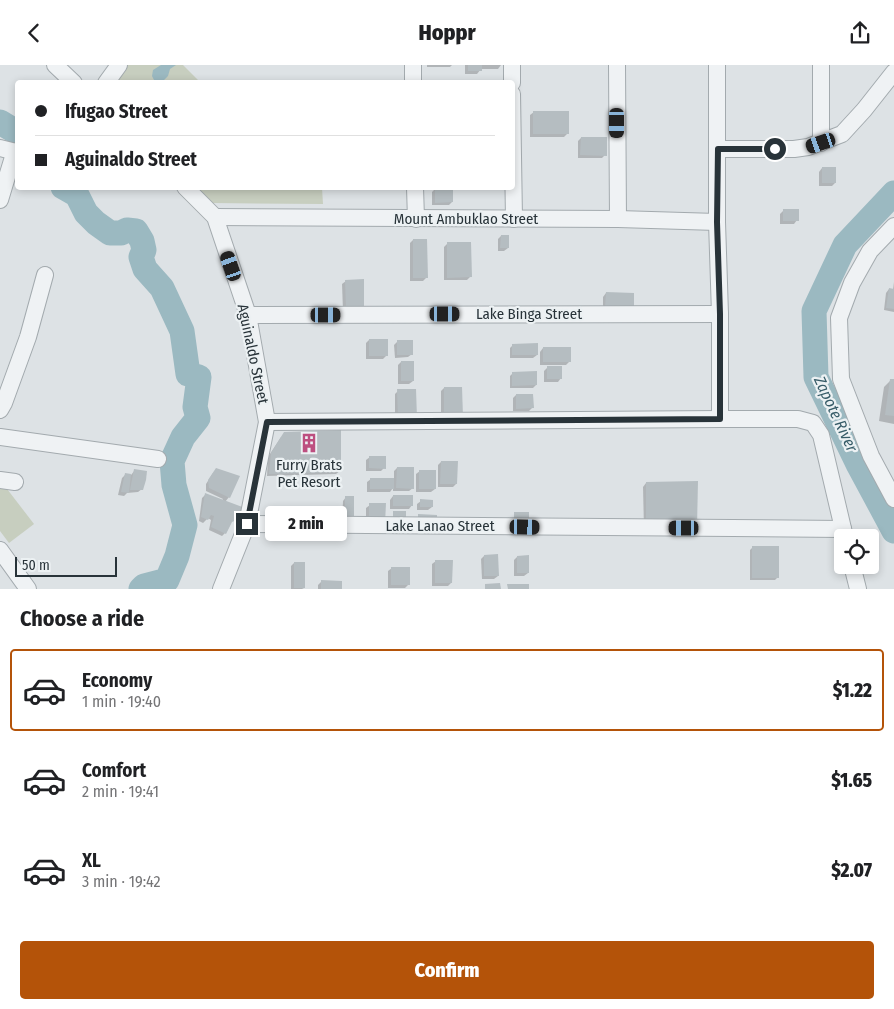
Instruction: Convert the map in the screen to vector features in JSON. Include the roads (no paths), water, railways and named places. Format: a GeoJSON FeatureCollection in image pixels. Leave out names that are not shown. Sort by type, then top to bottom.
{"type":"FeatureCollection","features":[{"type":"Feature","properties":{"kind":"street"},"geometry":{"type":"LineString","coordinates":[[55,65],[71,80]]}},
{"type":"Feature","properties":{"kind":"street"},"geometry":{"type":"LineString","coordinates":[[108,80],[119,65]]}},
{"type":"Feature","properties":{"kind":"street"},"geometry":{"type":"LineString","coordinates":[[413,65],[413,80]]}},
{"type":"Feature","properties":{"kind":"street"},"geometry":{"type":"LineString","coordinates":[[512,65],[512,80]]}},
{"type":"Feature","properties":{"kind":"street"},"geometry":{"type":"LineString","coordinates":[[616,65],[618,219]]}},
{"type":"Feature","properties":{"kind":"street"},"geometry":{"type":"LineString","coordinates":[[717,65],[720,419]]}},
{"type":"Feature","properties":{"kind":"street"},"geometry":{"type":"LineString","coordinates":[[821,65],[821,143]]}},
{"type":"Feature","properties":{"kind":"street"},"geometry":{"type":"LineString","coordinates":[[718,149],[794,149],[821,143],[842,134],[864,111],[894,72]]}},
{"type":"Feature","properties":{"kind":"street"},"geometry":{"type":"LineString","coordinates":[[0,148],[15,152]]}},
{"type":"Feature","properties":{"kind":"street"},"geometry":{"type":"LineString","coordinates":[[0,200],[15,154]]}},
{"type":"Feature","properties":{"kind":"street","name":"Aguinaldo Street"},"geometry":{"type":"LineString","coordinates":[[188,190],[214,217],[248,315],[267,422],[247,524],[220,589]]}},
{"type":"Feature","properties":{"kind":"street"},"geometry":{"type":"LineString","coordinates":[[415,190],[416,219]]}},
{"type":"Feature","properties":{"kind":"street"},"geometry":{"type":"LineString","coordinates":[[514,190],[514,219]]}},
{"type":"Feature","properties":{"kind":"street","name":"Mount Ambuklao Street"},"geometry":{"type":"LineString","coordinates":[[214,217],[618,219],[717,222]]}},
{"type":"Feature","properties":{"kind":"street"},"geometry":{"type":"LineString","coordinates":[[894,226],[870,251],[852,283],[840,318],[841,379],[871,456],[894,499]]}},
{"type":"Feature","properties":{"kind":"street"},"geometry":{"type":"LineString","coordinates":[[0,410],[28,337],[45,275]]}},
{"type":"Feature","properties":{"kind":"street","name":"Lake Binga Street"},"geometry":{"type":"LineString","coordinates":[[248,315],[720,314]]}},
{"type":"Feature","properties":{"kind":"street"},"geometry":{"type":"LineString","coordinates":[[267,422],[798,419],[813,423],[821,435],[843,529]]}},
{"type":"Feature","properties":{"kind":"street"},"geometry":{"type":"LineString","coordinates":[[0,437],[158,459]]}},
{"type":"Feature","properties":{"kind":"street","name":"Lake Lanao Street"},"geometry":{"type":"LineString","coordinates":[[247,524],[834,533]]}},
{"type":"Feature","properties":{"kind":"street"},"geometry":{"type":"LineString","coordinates":[[0,550],[28,589]]}},
{"type":"Feature","properties":{"kind":"street"},"geometry":{"type":"LineString","coordinates":[[854,574],[858,589]]}},
{"type":"Feature","properties":{"kind":"water"},"geometry":{"type":"Polygon","coordinates":[[[161,65],[176,65],[170,69],[168,76],[164,80],[154,80],[152,76],[153,70],[161,65]]]}},
{"type":"Feature","properties":{"kind":"waterway"},"geometry":{"type":"LineString","coordinates":[[0,122],[15,131]]}},
{"type":"Feature","properties":{"kind":"waterway"},"geometry":{"type":"LineString","coordinates":[[68,190],[77,195],[86,213],[110,233],[121,233],[127,230],[136,231],[142,241],[144,250],[141,257],[145,269],[162,288],[182,331],[188,374],[199,377],[195,407],[198,418],[183,437],[172,461],[174,485],[185,525],[177,556],[167,580],[144,586],[141,589]]}},
{"type":"Feature","properties":{"kind":"waterway","name":"Zapote River"},"geometry":{"type":"LineString","coordinates":[[894,193],[845,245],[814,311],[816,377],[858,464],[894,531]]}},
{"type":"Feature","properties":{"kind":"place","name":"Furry Brats Pet Resort"},"geometry":{"type":"Point","coordinates":[309,443]}}]}
